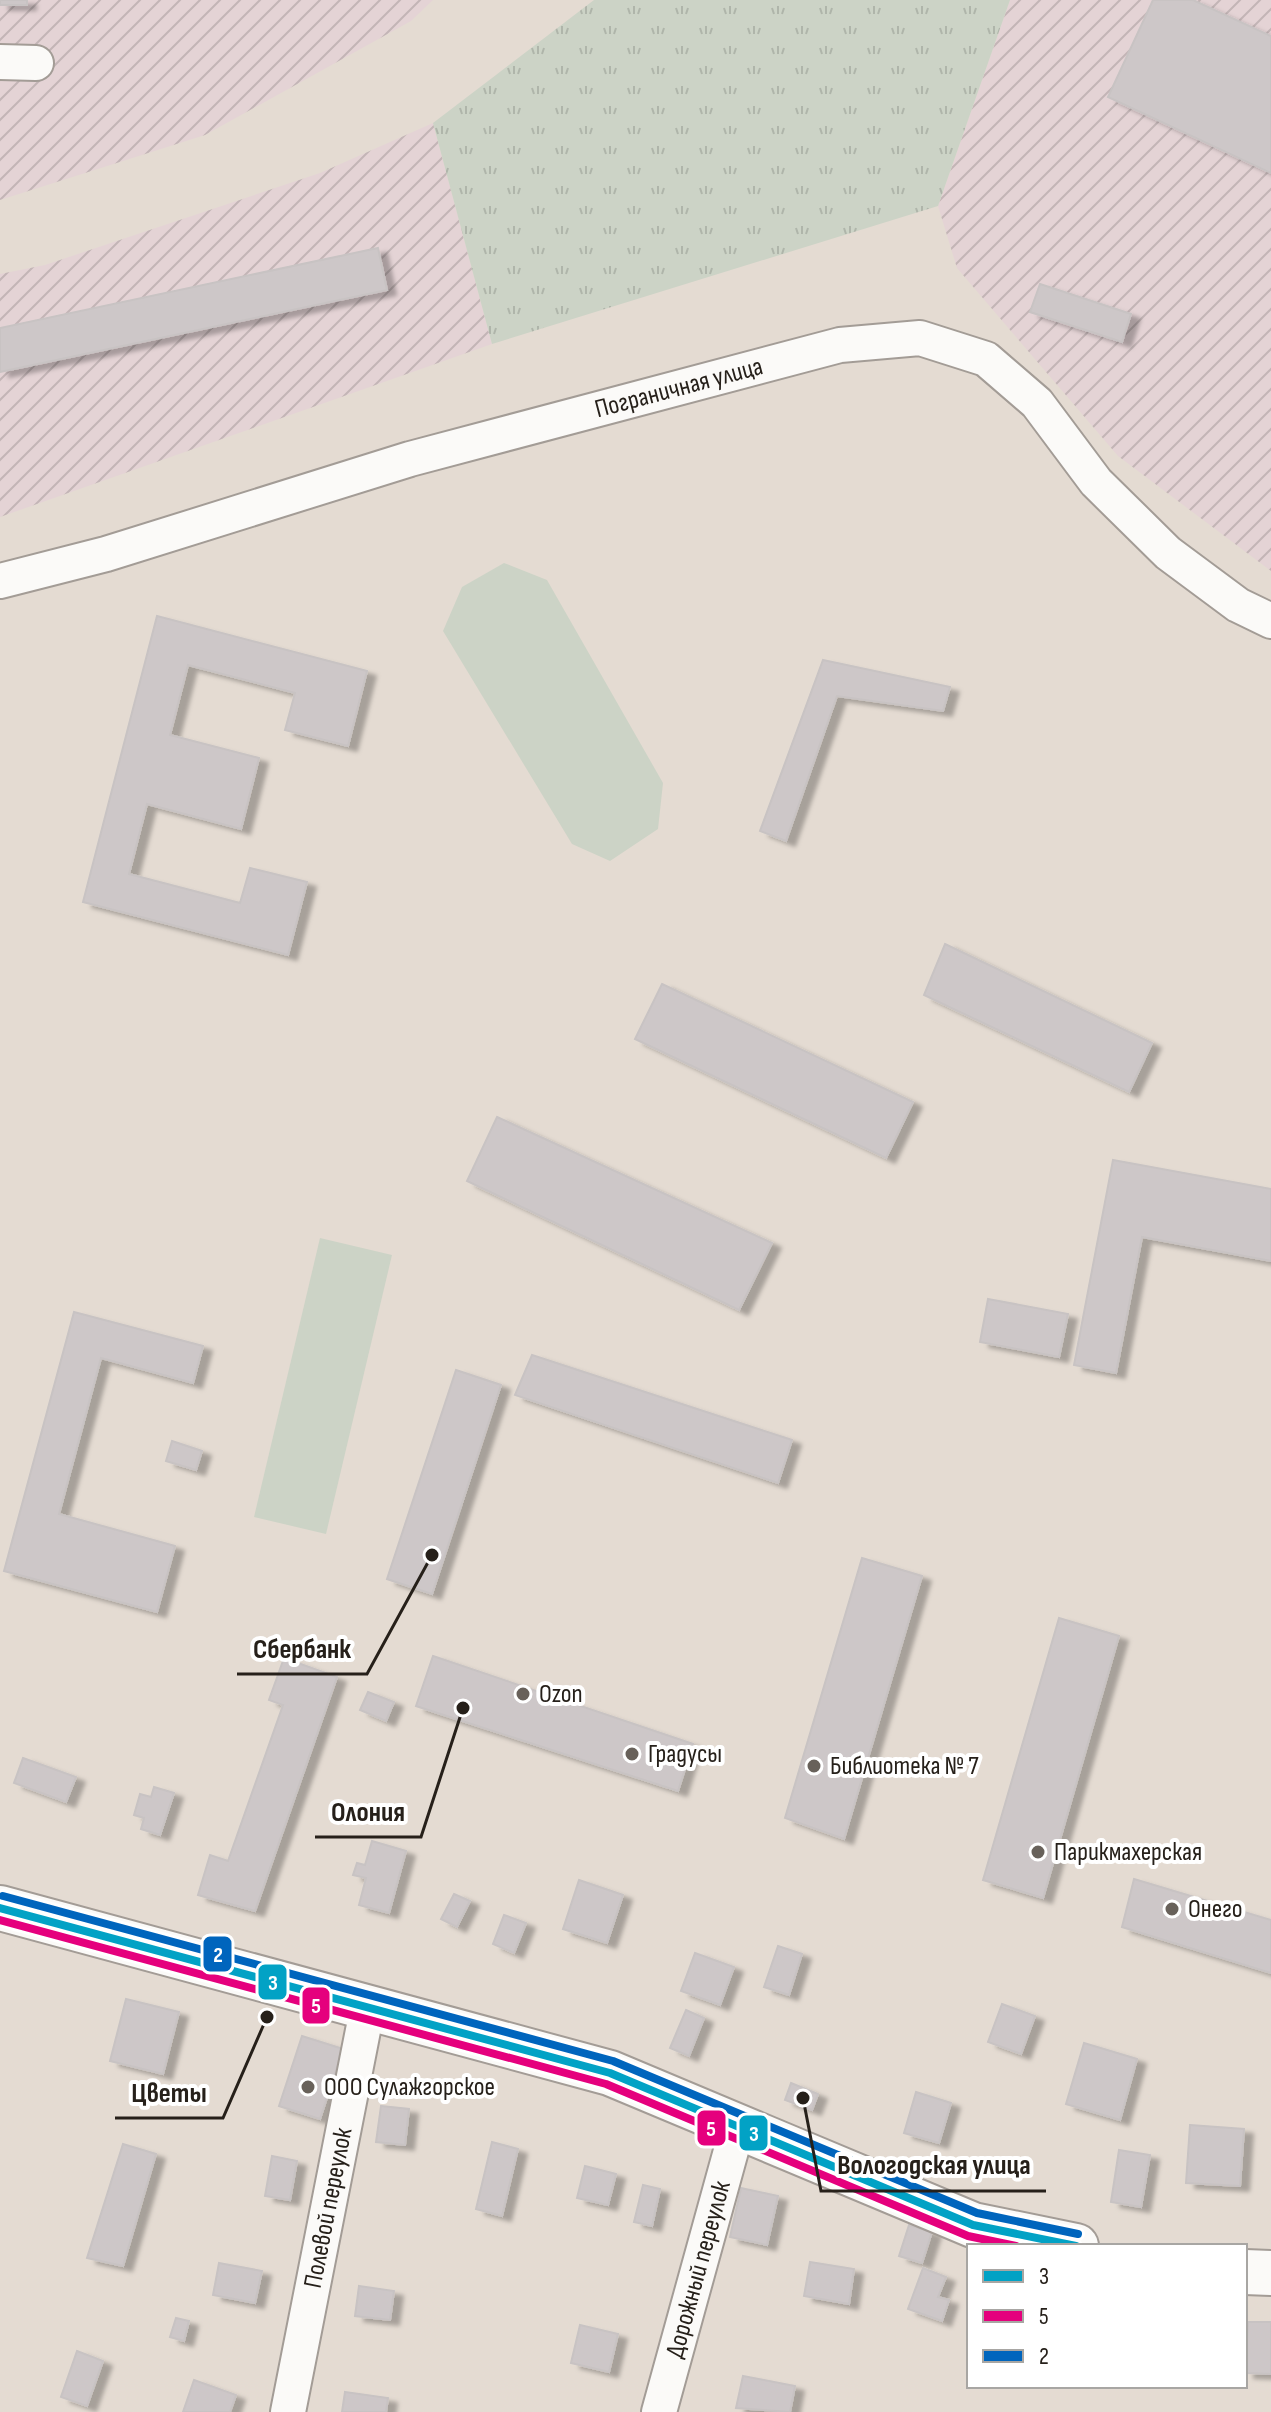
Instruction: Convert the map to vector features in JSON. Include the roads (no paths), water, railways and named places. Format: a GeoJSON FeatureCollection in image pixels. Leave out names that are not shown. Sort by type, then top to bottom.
{"type":"FeatureCollection","features":[{"type":"Feature","properties":{"kind":"main road"},"geometry":{"type":"LineString","coordinates":[[0,1908],[368,2005],[610,2073],[737,2129],[973,2225],[1066,2244]]}},
{"type":"Feature","properties":{"kind":"main road"},"geometry":{"type":"LineString","coordinates":[[1247,2272],[1271,2273]]}},
{"type":"Feature","properties":{"kind":"street"},"geometry":{"type":"LineString","coordinates":[[0,62],[36,63]]}},
{"type":"Feature","properties":{"kind":"street","name":"Пограничная улица"},"geometry":{"type":"LineString","coordinates":[[0,581],[106,554],[410,459],[840,345],[920,338],[986,359],[1037,403],[1096,482],[1168,553],[1238,605],[1271,621]]}},
{"type":"Feature","properties":{"kind":"street","name":"Полевой переулок"},"geometry":{"type":"LineString","coordinates":[[288,2412],[368,2005]]}},
{"type":"Feature","properties":{"kind":"street","name":"Дорожный переулок"},"geometry":{"type":"LineString","coordinates":[[659,2412],[737,2129]]}},
{"type":"Feature","properties":{"kind":"place","name":"Сбербанк"},"geometry":{"type":"Point","coordinates":[432,1555]}},
{"type":"Feature","properties":{"kind":"place","name":"Ozon"},"geometry":{"type":"Point","coordinates":[523,1694]}},
{"type":"Feature","properties":{"kind":"place","name":"Олония"},"geometry":{"type":"Point","coordinates":[463,1708]}},
{"type":"Feature","properties":{"kind":"place","name":"Градусы"},"geometry":{"type":"Point","coordinates":[632,1754]}},
{"type":"Feature","properties":{"kind":"place","name":"Библиотека № 7"},"geometry":{"type":"Point","coordinates":[814,1766]}},
{"type":"Feature","properties":{"kind":"place","name":"Парикмахерская"},"geometry":{"type":"Point","coordinates":[1038,1852]}},
{"type":"Feature","properties":{"kind":"place","name":"Онего"},"geometry":{"type":"Point","coordinates":[1172,1909]}},
{"type":"Feature","properties":{"kind":"place","name":"Цветы"},"geometry":{"type":"Point","coordinates":[267,2017]}},
{"type":"Feature","properties":{"kind":"place","name":"ООО Сулажгорское"},"geometry":{"type":"Point","coordinates":[308,2087]}},
{"type":"Feature","properties":{"kind":"place","name":"Вологодская улица"},"geometry":{"type":"Point","coordinates":[803,2098]}}]}
